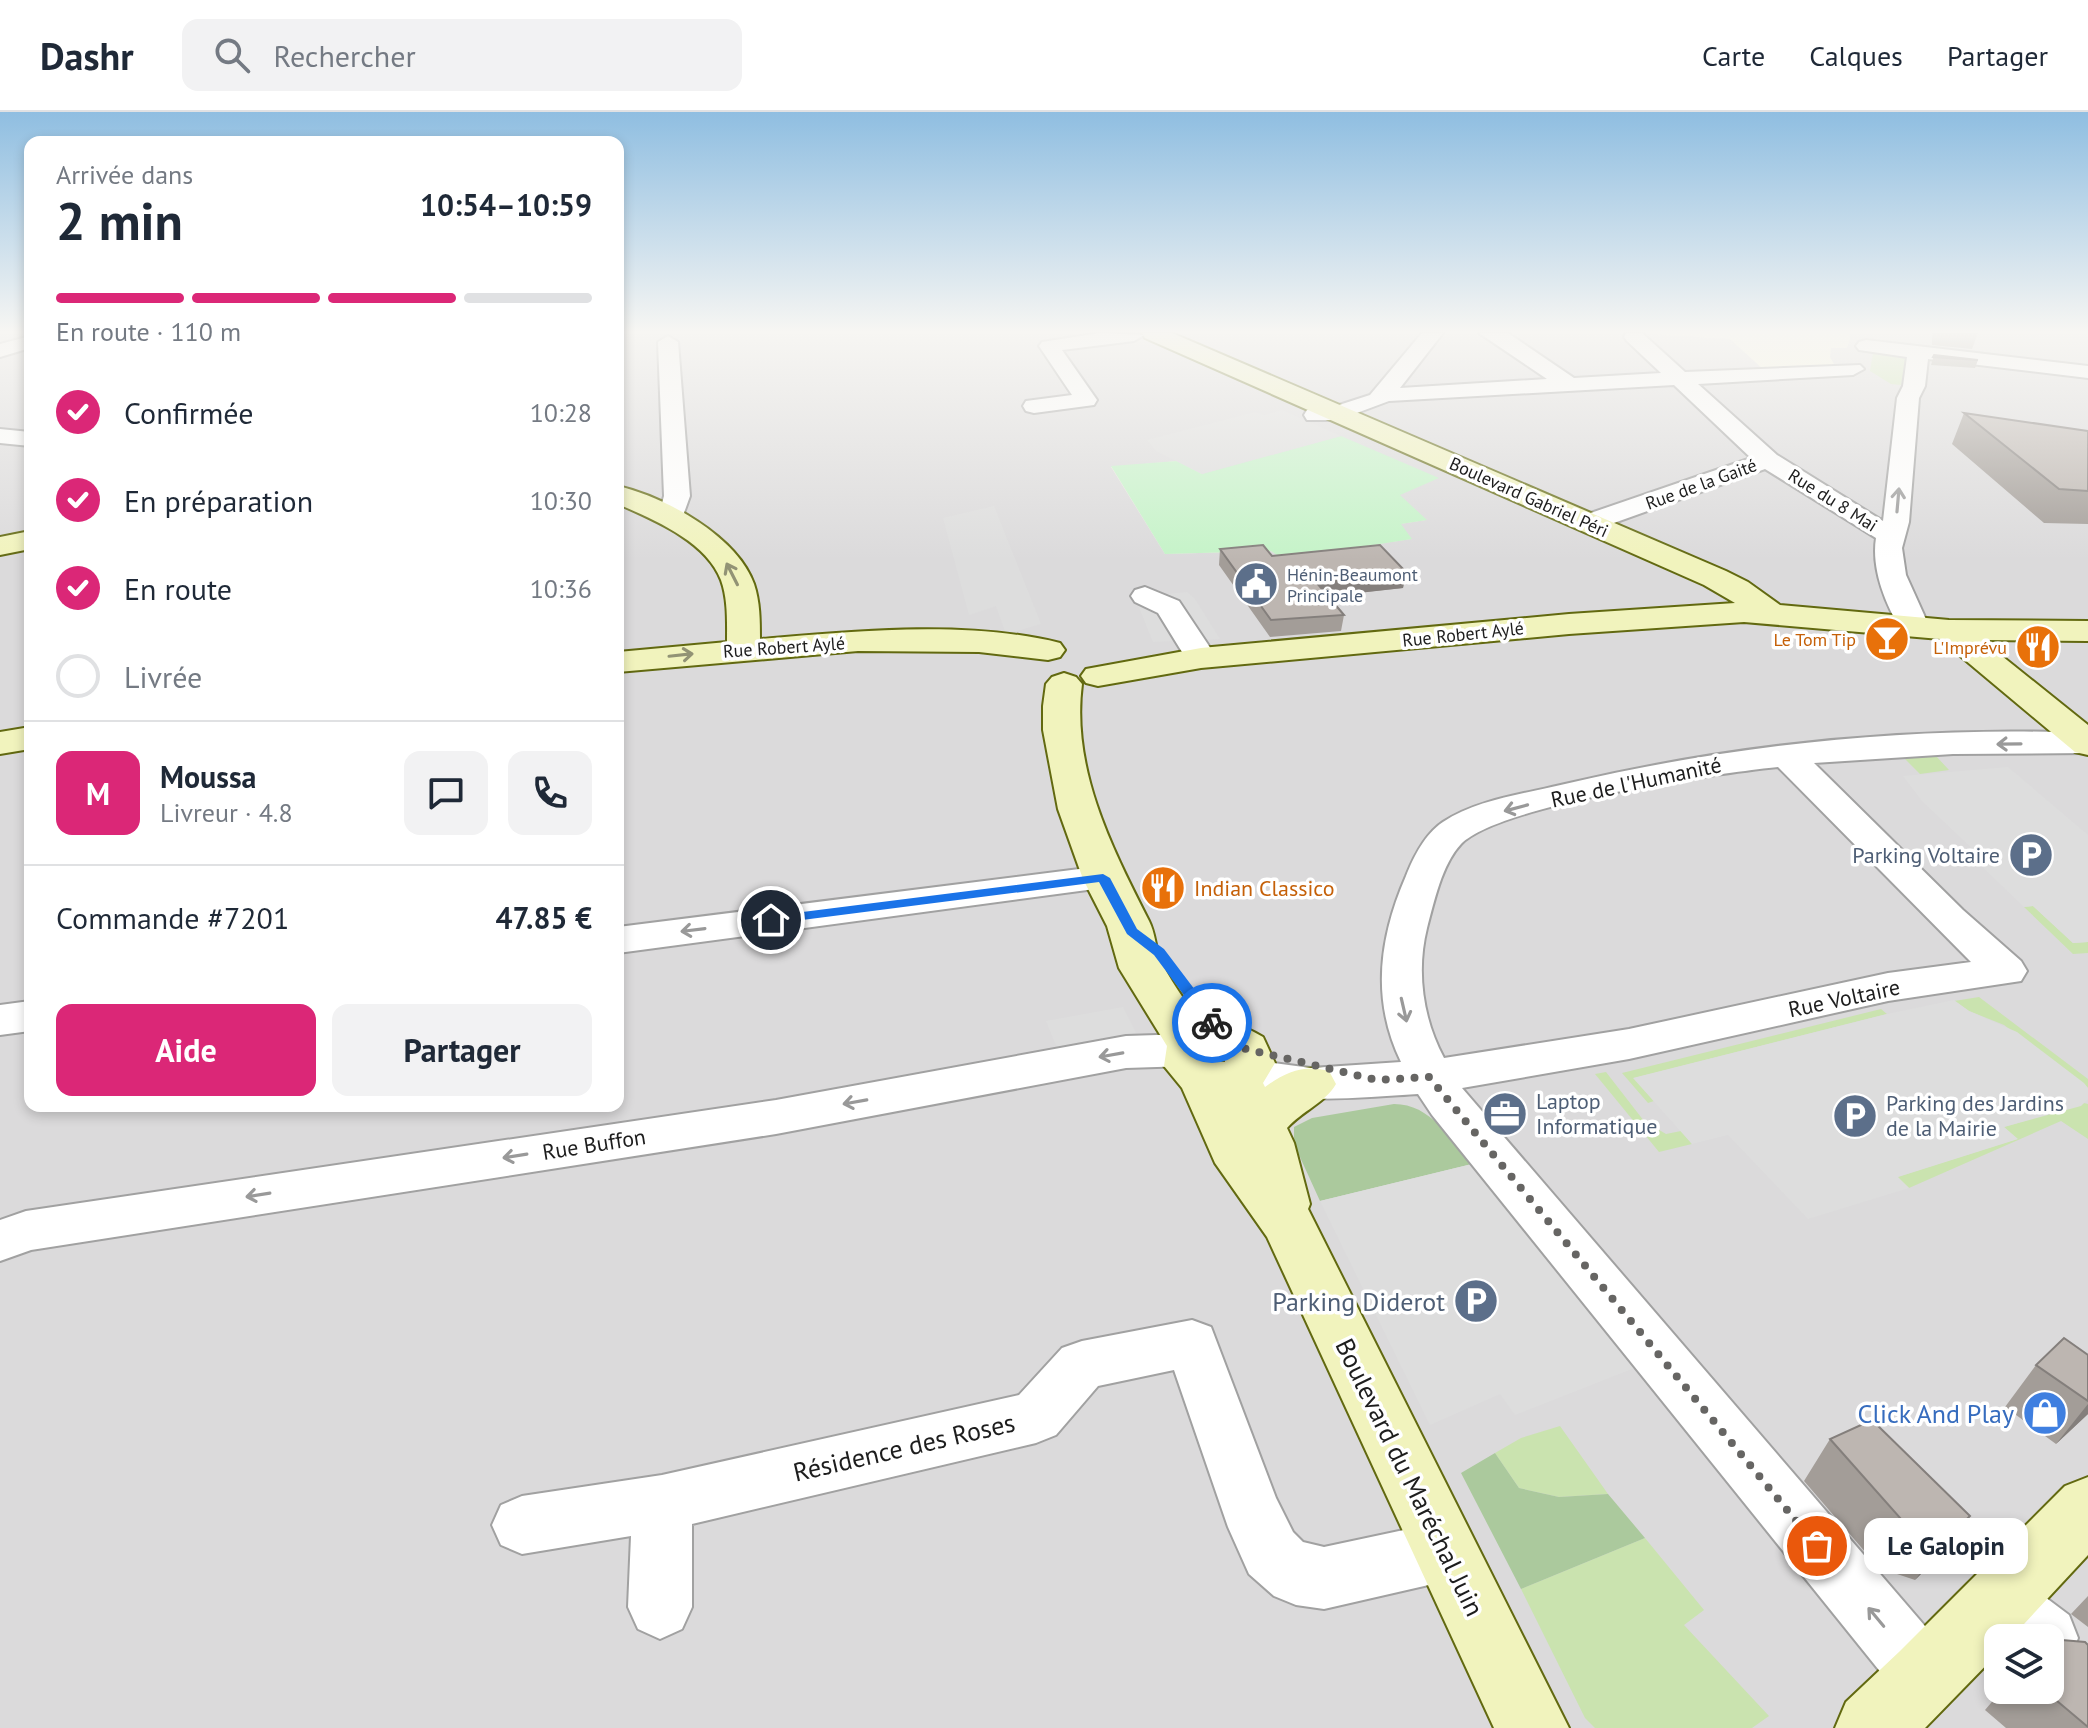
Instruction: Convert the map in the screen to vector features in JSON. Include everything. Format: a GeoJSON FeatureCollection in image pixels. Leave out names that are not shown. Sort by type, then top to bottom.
{"type":"FeatureCollection","features":[{"type":"Feature","properties":{"kind":"main road","name":"Boulevard Gabriel Péri"},"geometry":{"type":"LineString","coordinates":[[1314,408],[1737,589],[1768,612]]}},
{"type":"Feature","properties":{"kind":"main road","name":"Boulevard Gabriel Péri"},"geometry":{"type":"LineString","coordinates":[[1327,414],[1698,585],[1714,594],[1725,613]]}},
{"type":"Feature","properties":{"kind":"main road"},"geometry":{"type":"LineString","coordinates":[[624,497],[671,518],[719,554],[736,577],[744,650]]}},
{"type":"Feature","properties":{"kind":"main road"},"geometry":{"type":"LineString","coordinates":[[0,546],[24,541]]}},
{"type":"Feature","properties":{"kind":"main road","name":"Rue Robert Aylé"},"geometry":{"type":"LineString","coordinates":[[624,661],[858,641],[950,644],[1066,666],[1162,667],[1201,658],[1569,624],[1768,612],[1949,630],[2088,631]]}},
{"type":"Feature","properties":{"kind":"main road"},"geometry":{"type":"LineString","coordinates":[[1949,630],[2088,744]]}},
{"type":"Feature","properties":{"kind":"main road","name":"Boulevard du Maréchal Juin"},"geometry":{"type":"LineString","coordinates":[[1066,666],[1060,712],[1069,768],[1103,878],[1131,931],[1137,958],[1219,1059],[1260,1126],[1268,1143],[1289,1226]]}},
{"type":"Feature","properties":{"kind":"main road"},"geometry":{"type":"LineString","coordinates":[[0,743],[24,739]]}},
{"type":"Feature","properties":{"kind":"main road","name":"Boulevard du Maréchal Juin"},"geometry":{"type":"LineString","coordinates":[[1219,1059],[1234,1149],[1289,1226],[1532,1728]]}},
{"type":"Feature","properties":{"kind":"main road"},"geometry":{"type":"LineString","coordinates":[[1260,1126],[1274,1105],[1289,1093],[1311,1084]]}},
{"type":"Feature","properties":{"kind":"main road"},"geometry":{"type":"LineString","coordinates":[[2033,1624],[2088,1508]]}},
{"type":"Feature","properties":{"kind":"main road"},"geometry":{"type":"LineString","coordinates":[[1872,1728],[1926,1677],[1984,1650]]}},
{"type":"Feature","properties":{"kind":"street"},"geometry":{"type":"LineString","coordinates":[[671,518],[677,496],[672,408]]}},
{"type":"Feature","properties":{"kind":"street"},"geometry":{"type":"LineString","coordinates":[[1327,414],[1350,408]]}},
{"type":"Feature","properties":{"kind":"street","name":"Rue du 8 Mai"},"geometry":{"type":"LineString","coordinates":[[1713,408],[1768,460],[1869,525],[1889,534]]}},
{"type":"Feature","properties":{"kind":"street"},"geometry":{"type":"LineString","coordinates":[[1890,408],[1896,522],[1889,534],[1891,576],[1914,626]]}},
{"type":"Feature","properties":{"kind":"street"},"geometry":{"type":"LineString","coordinates":[[0,436],[24,438]]}},
{"type":"Feature","properties":{"kind":"street","name":"Rue de la Gaité"},"geometry":{"type":"LineString","coordinates":[[1588,523],[1768,460]]}},
{"type":"Feature","properties":{"kind":"street"},"geometry":{"type":"LineString","coordinates":[[1145,596],[1169,607],[1201,658]]}},
{"type":"Feature","properties":{"kind":"street","name":"Rue de l'Humanité"},"geometry":{"type":"LineString","coordinates":[[1926,1677],[1403,1078],[1420,1061],[1405,1019],[1398,984],[1399,969],[1413,903],[1445,838],[1460,827],[1500,812],[1586,789],[1785,754],[1872,748],[2088,744]]}},
{"type":"Feature","properties":{"kind":"street","name":"Rue Voltaire"},"geometry":{"type":"LineString","coordinates":[[1219,1059],[1311,1084],[1403,1078],[1629,1044],[1888,987],[2006,971],[1949,919],[1785,754]]}},
{"type":"Feature","properties":{"kind":"street"},"geometry":{"type":"LineString","coordinates":[[624,939],[1103,878]]}},
{"type":"Feature","properties":{"kind":"street"},"geometry":{"type":"LineString","coordinates":[[0,1020],[24,1017]]}},
{"type":"Feature","properties":{"kind":"street","name":"Rue Buffon"},"geometry":{"type":"LineString","coordinates":[[0,1241],[26,1231],[776,1117],[1126,1052],[1219,1059]]}},
{"type":"Feature","properties":{"kind":"street","name":"Rue Voltaire"},"geometry":{"type":"LineString","coordinates":[[1219,1059],[1403,1078]]}},
{"type":"Feature","properties":{"kind":"street","name":"Résidence des Roses"},"geometry":{"type":"LineString","coordinates":[[522,1525],[662,1503],[1036,1417],[1082,1365],[1192,1343],[1249,1507],[1271,1553],[1281,1563],[1296,1574],[1324,1578],[1446,1551]]}},
{"type":"Feature","properties":{"kind":"street"},"geometry":{"type":"LineString","coordinates":[[660,1607],[662,1503]]}},
{"type":"Feature","properties":{"kind":"street"},"geometry":{"type":"LineString","coordinates":[[2064,1653],[2088,1672]]}},
{"type":"Feature","properties":{"kind":"shaded area"},"geometry":{"type":"Polygon","coordinates":[[[0,408],[24,408],[24,1112],[624,1112],[624,408],[2088,408],[2088,1728],[0,1728],[0,408]],[[1177,461],[1111,467],[1165,554],[1271,551],[1283,558],[1411,539],[1400,524],[1426,520],[1202,474],[1177,461]]]}},
{"type":"Feature","properties":{"kind":"shaded area"},"geometry":{"type":"Polygon","coordinates":[[[1282,410],[1341,436],[1202,474],[1156,451],[1147,440],[1255,412],[1264,415],[1282,410]]]}},
{"type":"Feature","properties":{"kind":"shaded area"},"geometry":{"type":"Polygon","coordinates":[[[994,506],[1041,624],[1006,634],[996,606],[969,615],[943,518],[994,506]]]}},
{"type":"Feature","properties":{"kind":"shaded area"},"geometry":{"type":"Polygon","coordinates":[[[1187,592],[1195,599],[1220,639],[1153,642],[1136,600],[1145,596],[1187,592]]]}},
{"type":"Feature","properties":{"kind":"shaded area","name":"Parking Voltaire"},"geometry":{"type":"Polygon","coordinates":[[[2008,767],[2088,835],[2088,942],[2073,943],[2033,906],[2024,907],[1970,855],[1978,854],[1922,801],[1903,776],[2008,767]]]}},
{"type":"Feature","properties":{"kind":"shaded area","name":"Parking des Jardins de la Mairie"},"geometry":{"type":"Polygon","coordinates":[[[1954,1000],[1969,1011],[2017,1032],[2084,1083],[2088,1088],[2088,1099],[2081,1106],[2004,1127],[2018,1139],[1898,1177],[1909,1188],[1808,1219],[1728,1135],[1692,1144],[1633,1078],[1887,1014],[1954,1000]]]}},
{"type":"Feature","properties":{"kind":"shaded area"},"geometry":{"type":"Polygon","coordinates":[[[1123,1007],[1136,1033],[1057,1048],[1046,1021],[1123,1007]]]}},
{"type":"Feature","properties":{"kind":"shaded area","name":"Parking Diderot"},"geometry":{"type":"Polygon","coordinates":[[[1472,1164],[1637,1367],[1515,1415],[1500,1394],[1430,1425],[1320,1201],[1472,1164]]]}},
{"type":"Feature","properties":{"kind":"green space"},"geometry":{"type":"Polygon","coordinates":[[[1341,436],[1439,478],[1400,495],[1427,520],[1401,524],[1412,539],[1283,559],[1271,551],[1165,554],[1111,466],[1177,461],[1202,474],[1341,436]]]}},
{"type":"Feature","properties":{"kind":"green space"},"geometry":{"type":"Polygon","coordinates":[[[1902,756],[1936,756],[1949,770],[1920,774],[1902,756]]]}},
{"type":"Feature","properties":{"kind":"green space"},"geometry":{"type":"Polygon","coordinates":[[[2033,906],[2073,943],[2088,942],[2088,953],[2073,954],[2024,907],[2033,906]]]}},
{"type":"Feature","properties":{"kind":"green space"},"geometry":{"type":"Polygon","coordinates":[[[1979,997],[2088,1079],[2088,1088],[2004,1025],[1969,1011],[1954,1001],[1979,997]]]}},
{"type":"Feature","properties":{"kind":"green space"},"geometry":{"type":"Polygon","coordinates":[[[1881,1009],[1887,1014],[1634,1078],[1654,1101],[1648,1103],[1622,1073],[1881,1009]]]}},
{"type":"Feature","properties":{"kind":"green space"},"geometry":{"type":"Polygon","coordinates":[[[1606,1072],[1644,1121],[1666,1134],[1681,1131],[1692,1144],[1659,1152],[1595,1074],[1606,1072]]]}},
{"type":"Feature","properties":{"kind":"green space"},"geometry":{"type":"Polygon","coordinates":[[[1394,1104],[1419,1110],[1429,1116],[1472,1164],[1320,1201],[1294,1144],[1294,1127],[1312,1118],[1394,1104]]]}},
{"type":"Feature","properties":{"kind":"green space"},"geometry":{"type":"Polygon","coordinates":[[[2088,1104],[2088,1139],[2061,1121],[1909,1188],[1897,1177],[2017,1139],[2004,1127],[2088,1104]]]}},
{"type":"Feature","properties":{"kind":"green space"},"geometry":{"type":"Polygon","coordinates":[[[1560,1426],[1608,1494],[1559,1497],[1519,1488],[1495,1453],[1521,1438],[1560,1426]]]}},
{"type":"Feature","properties":{"kind":"green space"},"geometry":{"type":"Polygon","coordinates":[[[1495,1453],[1519,1488],[1559,1497],[1608,1494],[1645,1538],[1521,1589],[1461,1473],[1495,1453]]]}},
{"type":"Feature","properties":{"kind":"green space"},"geometry":{"type":"Polygon","coordinates":[[[1645,1538],[1704,1610],[1684,1625],[1769,1716],[1752,1728],[1595,1728],[1585,1718],[1521,1589],[1645,1538]]]}},
{"type":"Feature","properties":{"kind":"building"},"geometry":{"type":"Polygon","coordinates":[[[1964,413],[2088,431],[2088,491],[2059,489],[1964,413]]]}},
{"type":"Feature","properties":{"kind":"building"},"geometry":{"type":"Polygon","coordinates":[[[1263,545],[1272,556],[1380,545],[1406,572],[1316,582],[1344,615],[1271,620],[1220,549],[1263,545]]]}},
{"type":"Feature","properties":{"kind":"building"},"geometry":{"type":"Polygon","coordinates":[[[2064,1338],[2088,1355],[2088,1401],[2036,1365],[2064,1338]]]}},
{"type":"Feature","properties":{"kind":"building"},"geometry":{"type":"Polygon","coordinates":[[[1872,1420],[1970,1516],[1946,1539],[1909,1528],[1830,1439],[1872,1420]]]}},
{"type":"Feature","properties":{"kind":"building"},"geometry":{"type":"Polygon","coordinates":[[[2064,1640],[2088,1645],[2088,1727],[2061,1704],[2064,1704],[2064,1640]]]}},
{"type":"Feature","properties":{"kind":"way so far"},"geometry":{"type":"LineString","coordinates":[[1212,1023],[1224,1038],[1246,1049],[1377,1080],[1429,1077],[1817,1546]]}},
{"type":"Feature","properties":{"kind":"place","name":"Hénin-Beaumont Principale"},"geometry":{"type":"Point","coordinates":[1256,584]}},
{"type":"Feature","properties":{"kind":"place","name":"Le Tom Tip"},"geometry":{"type":"Point","coordinates":[1887,639]}},
{"type":"Feature","properties":{"kind":"place","name":"L'Imprévu"},"geometry":{"type":"Point","coordinates":[2038,647]}},
{"type":"Feature","properties":{"kind":"place","name":"Parking Voltaire"},"geometry":{"type":"Point","coordinates":[2031,855]}},
{"type":"Feature","properties":{"kind":"place","name":"Indian Classico"},"geometry":{"type":"Point","coordinates":[1163,888]}},
{"type":"Feature","properties":{"kind":"place","name":"Laptop Informatique"},"geometry":{"type":"Point","coordinates":[1505,1114]}},
{"type":"Feature","properties":{"kind":"place","name":"Parking des Jardins de la Mairie"},"geometry":{"type":"Point","coordinates":[1855,1116]}},
{"type":"Feature","properties":{"kind":"place","name":"Parking Diderot"},"geometry":{"type":"Point","coordinates":[1476,1301]}},
{"type":"Feature","properties":{"kind":"place","name":"Click And Play"},"geometry":{"type":"Point","coordinates":[2045,1413]}},
{"type":"Feature","properties":{"kind":"place","name":"Le Galopin"},"geometry":{"type":"Point","coordinates":[1817,1546]}},
{"type":"Feature","properties":{"kind":"route"},"geometry":{"type":"LineString","coordinates":[[771,920],[1103,878],[1131,931],[1159,952],[1212,1023]]}}]}
